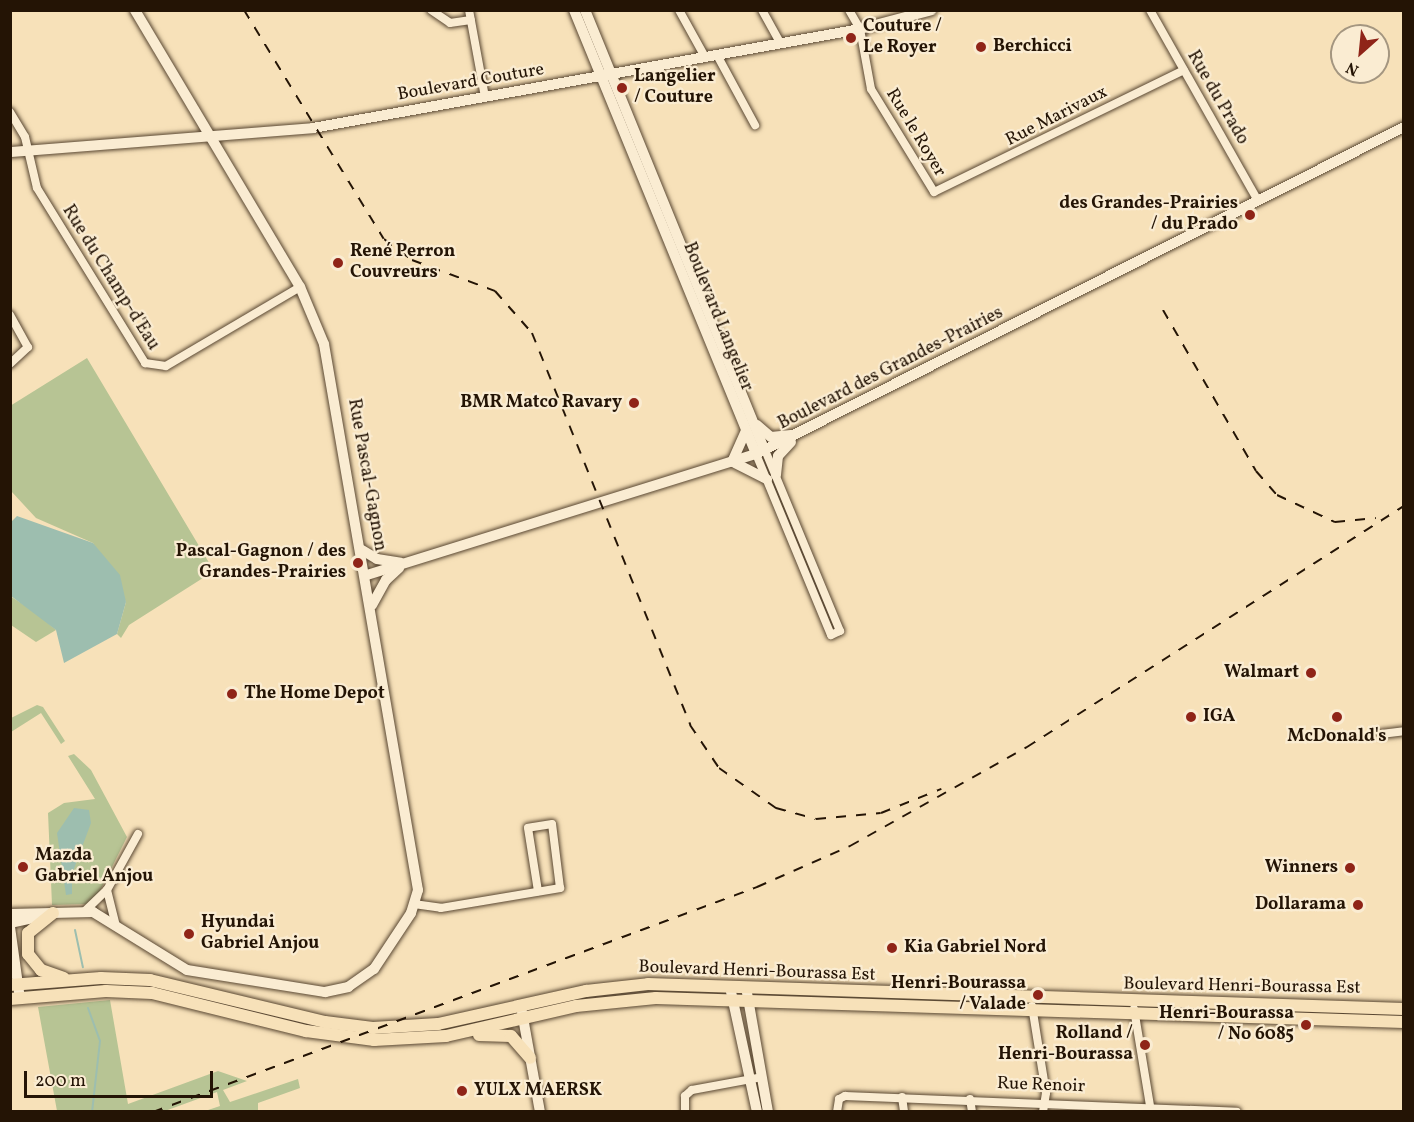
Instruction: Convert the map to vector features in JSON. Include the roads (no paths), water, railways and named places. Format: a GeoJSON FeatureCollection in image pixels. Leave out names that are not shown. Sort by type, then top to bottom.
{"type":"FeatureCollection","features":[{"type":"Feature","properties":{"kind":"main road"},"geometry":{"type":"LineString","coordinates":[[53,913],[28,933],[28,954],[41,970],[71,980]]}},
{"type":"Feature","properties":{"kind":"main road","name":"Boulevard Henri-Bourassa Est"},"geometry":{"type":"LineString","coordinates":[[14,985],[71,980],[182,985],[292,1015],[373,1028],[438,1024],[623,986],[746,987],[1031,1000],[1404,1009]]}},
{"type":"Feature","properties":{"kind":"main road","name":"Boulevard Henri-Bourassa Est"},"geometry":{"type":"LineString","coordinates":[[15,999],[140,992],[200,1001],[354,1038],[466,1033],[625,999],[743,1001],[1135,1016],[1404,1022]]}},
{"type":"Feature","properties":{"kind":"main road"},"geometry":{"type":"LineString","coordinates":[[466,1033],[511,1036],[530,1058]]}},
{"type":"Feature","properties":{"kind":"street","name":"Rue Pascal-Gagnon"},"geometry":{"type":"LineString","coordinates":[[115,922],[161,957],[195,973],[325,992],[365,976],[388,951],[414,904],[417,869],[333,378],[300,287],[135,10]]}},
{"type":"Feature","properties":{"kind":"street"},"geometry":{"type":"LineString","coordinates":[[431,10],[450,23],[471,20]]}},
{"type":"Feature","properties":{"kind":"street"},"geometry":{"type":"LineString","coordinates":[[469,10],[485,97]]}},
{"type":"Feature","properties":{"kind":"street","name":"Boulevard Langelier"},"geometry":{"type":"LineString","coordinates":[[574,10],[606,75],[750,414],[761,452],[831,635],[840,631],[771,477]]}},
{"type":"Feature","properties":{"kind":"street","name":"Boulevard Langelier"},"geometry":{"type":"LineString","coordinates":[[585,10],[606,75],[746,430],[761,452]]}},
{"type":"Feature","properties":{"kind":"street"},"geometry":{"type":"LineString","coordinates":[[679,10],[705,57]]}},
{"type":"Feature","properties":{"kind":"street"},"geometry":{"type":"LineString","coordinates":[[762,10],[780,44]]}},
{"type":"Feature","properties":{"kind":"street","name":"Rue le Royer"},"geometry":{"type":"LineString","coordinates":[[849,10],[860,29],[871,89],[927,184],[934,192],[944,191]]}},
{"type":"Feature","properties":{"kind":"street","name":"Rue du Prado"},"geometry":{"type":"LineString","coordinates":[[1150,10],[1258,201]]}},
{"type":"Feature","properties":{"kind":"street","name":"Boulevard Couture"},"geometry":{"type":"LineString","coordinates":[[10,152],[209,134],[313,128],[860,29],[928,11]]}},
{"type":"Feature","properties":{"kind":"street"},"geometry":{"type":"LineString","coordinates":[[717,55],[755,125]]}},
{"type":"Feature","properties":{"kind":"street","name":"Rue Marivaux"},"geometry":{"type":"LineString","coordinates":[[944,191],[1184,70]]}},
{"type":"Feature","properties":{"kind":"street","name":"Rue du Champ-d'Eau"},"geometry":{"type":"LineString","coordinates":[[10,112],[30,151],[37,188],[141,358],[152,367],[166,366],[300,287]]}},
{"type":"Feature","properties":{"kind":"street","name":"Boulevard des Grandes-Prairies"},"geometry":{"type":"LineString","coordinates":[[367,575],[732,463],[761,452],[1404,127]]}},
{"type":"Feature","properties":{"kind":"street"},"geometry":{"type":"LineString","coordinates":[[10,315],[28,347],[10,364]]}},
{"type":"Feature","properties":{"kind":"street"},"geometry":{"type":"LineString","coordinates":[[750,414],[771,437],[803,432]]}},
{"type":"Feature","properties":{"kind":"street"},"geometry":{"type":"LineString","coordinates":[[746,430],[732,463],[771,477],[778,456],[803,432]]}},
{"type":"Feature","properties":{"kind":"street"},"geometry":{"type":"LineString","coordinates":[[362,549],[384,561],[407,563]]}},
{"type":"Feature","properties":{"kind":"street"},"geometry":{"type":"LineString","coordinates":[[372,605],[386,580],[407,563]]}},
{"type":"Feature","properties":{"kind":"street"},"geometry":{"type":"LineString","coordinates":[[1381,734],[1404,731]]}},
{"type":"Feature","properties":{"kind":"street"},"geometry":{"type":"LineString","coordinates":[[414,904],[441,908],[560,888],[552,824],[528,828],[538,891]]}},
{"type":"Feature","properties":{"kind":"street"},"geometry":{"type":"LineString","coordinates":[[85,911],[107,890],[138,834]]}},
{"type":"Feature","properties":{"kind":"street"},"geometry":{"type":"LineString","coordinates":[[107,890],[115,922]]}},
{"type":"Feature","properties":{"kind":"street"},"geometry":{"type":"LineString","coordinates":[[10,914],[85,911],[115,922]]}},
{"type":"Feature","properties":{"kind":"street"},"geometry":{"type":"LineString","coordinates":[[15,999],[10,925],[53,913]]}},
{"type":"Feature","properties":{"kind":"street"},"geometry":{"type":"LineString","coordinates":[[730,987],[743,1001]]}},
{"type":"Feature","properties":{"kind":"street"},"geometry":{"type":"LineString","coordinates":[[746,987],[743,1001],[757,1078],[768,1112]]}},
{"type":"Feature","properties":{"kind":"street"},"geometry":{"type":"LineString","coordinates":[[1031,1000],[1044,1101],[1043,1112]]}},
{"type":"Feature","properties":{"kind":"street"},"geometry":{"type":"LineString","coordinates":[[1134,1003],[1151,1108]]}},
{"type":"Feature","properties":{"kind":"street"},"geometry":{"type":"LineString","coordinates":[[520,1006],[540,1112]]}},
{"type":"Feature","properties":{"kind":"street"},"geometry":{"type":"LineString","coordinates":[[685,1112],[688,1092],[757,1078]]}},
{"type":"Feature","properties":{"kind":"street"},"geometry":{"type":"LineString","coordinates":[[757,1078],[757,1112]]}},
{"type":"Feature","properties":{"kind":"street","name":"Rue Renoir"},"geometry":{"type":"LineString","coordinates":[[837,1112],[839,1099],[845,1096],[1044,1101],[1237,1112]]}},
{"type":"Feature","properties":{"kind":"street"},"geometry":{"type":"LineString","coordinates":[[902,1097],[904,1112]]}},
{"type":"Feature","properties":{"kind":"street"},"geometry":{"type":"LineString","coordinates":[[970,1100],[972,1112]]}},
{"type":"Feature","properties":{"kind":"waterway"},"geometry":{"type":"LineString","coordinates":[[75,930],[83,967]]}},
{"type":"Feature","properties":{"kind":"waterway"},"geometry":{"type":"LineString","coordinates":[[88,1008],[100,1041],[92,1112]]}},
{"type":"Feature","properties":{"kind":"railway"},"geometry":{"type":"LineString","coordinates":[[244,10],[384,239],[412,260],[495,291],[532,333],[690,725],[719,768],[776,808],[816,819],[881,813],[941,789]]}},
{"type":"Feature","properties":{"kind":"railway"},"geometry":{"type":"LineString","coordinates":[[1163,310],[1256,471],[1277,495],[1335,522],[1376,518]]}},
{"type":"Feature","properties":{"kind":"railway"},"geometry":{"type":"LineString","coordinates":[[153,1112],[757,887],[850,846],[1027,747],[1404,506]]}},
{"type":"Feature","properties":{"kind":"place","name":"Couture / Le Royer"},"geometry":{"type":"Point","coordinates":[851,38]}},
{"type":"Feature","properties":{"kind":"place","name":"Berchicci"},"geometry":{"type":"Point","coordinates":[981,47]}},
{"type":"Feature","properties":{"kind":"place","name":"Langelier / Couture"},"geometry":{"type":"Point","coordinates":[622,88]}},
{"type":"Feature","properties":{"kind":"place","name":"des Grandes-Prairies / du Prado"},"geometry":{"type":"Point","coordinates":[1250,215]}},
{"type":"Feature","properties":{"kind":"place","name":"René Perron Couvreurs"},"geometry":{"type":"Point","coordinates":[338,263]}},
{"type":"Feature","properties":{"kind":"place","name":"BMR Matco Ravary"},"geometry":{"type":"Point","coordinates":[634,403]}},
{"type":"Feature","properties":{"kind":"place","name":"Pascal-Gagnon / des Grandes-Prairies"},"geometry":{"type":"Point","coordinates":[358,563]}},
{"type":"Feature","properties":{"kind":"place","name":"Walmart"},"geometry":{"type":"Point","coordinates":[1311,673]}},
{"type":"Feature","properties":{"kind":"place","name":"The Home Depot"},"geometry":{"type":"Point","coordinates":[232,694]}},
{"type":"Feature","properties":{"kind":"place","name":"IGA"},"geometry":{"type":"Point","coordinates":[1191,717]}},
{"type":"Feature","properties":{"kind":"place","name":"McDonald's"},"geometry":{"type":"Point","coordinates":[1337,717]}},
{"type":"Feature","properties":{"kind":"place","name":"Mazda Gabriel Anjou"},"geometry":{"type":"Point","coordinates":[23,867]}},
{"type":"Feature","properties":{"kind":"place","name":"Winners"},"geometry":{"type":"Point","coordinates":[1350,868]}},
{"type":"Feature","properties":{"kind":"place","name":"Dollarama"},"geometry":{"type":"Point","coordinates":[1358,905]}},
{"type":"Feature","properties":{"kind":"place","name":"Hyundai Gabriel Anjou"},"geometry":{"type":"Point","coordinates":[189,934]}},
{"type":"Feature","properties":{"kind":"place","name":"Kia Gabriel Nord"},"geometry":{"type":"Point","coordinates":[892,948]}},
{"type":"Feature","properties":{"kind":"place","name":"Henri-Bourassa / Valade"},"geometry":{"type":"Point","coordinates":[1038,995]}},
{"type":"Feature","properties":{"kind":"place","name":"Henri-Bourassa / No 6085"},"geometry":{"type":"Point","coordinates":[1306,1025]}},
{"type":"Feature","properties":{"kind":"place","name":"Rolland / Henri-Bourassa"},"geometry":{"type":"Point","coordinates":[1145,1045]}},
{"type":"Feature","properties":{"kind":"place","name":"YULX MAERSK"},"geometry":{"type":"Point","coordinates":[462,1091]}}]}
